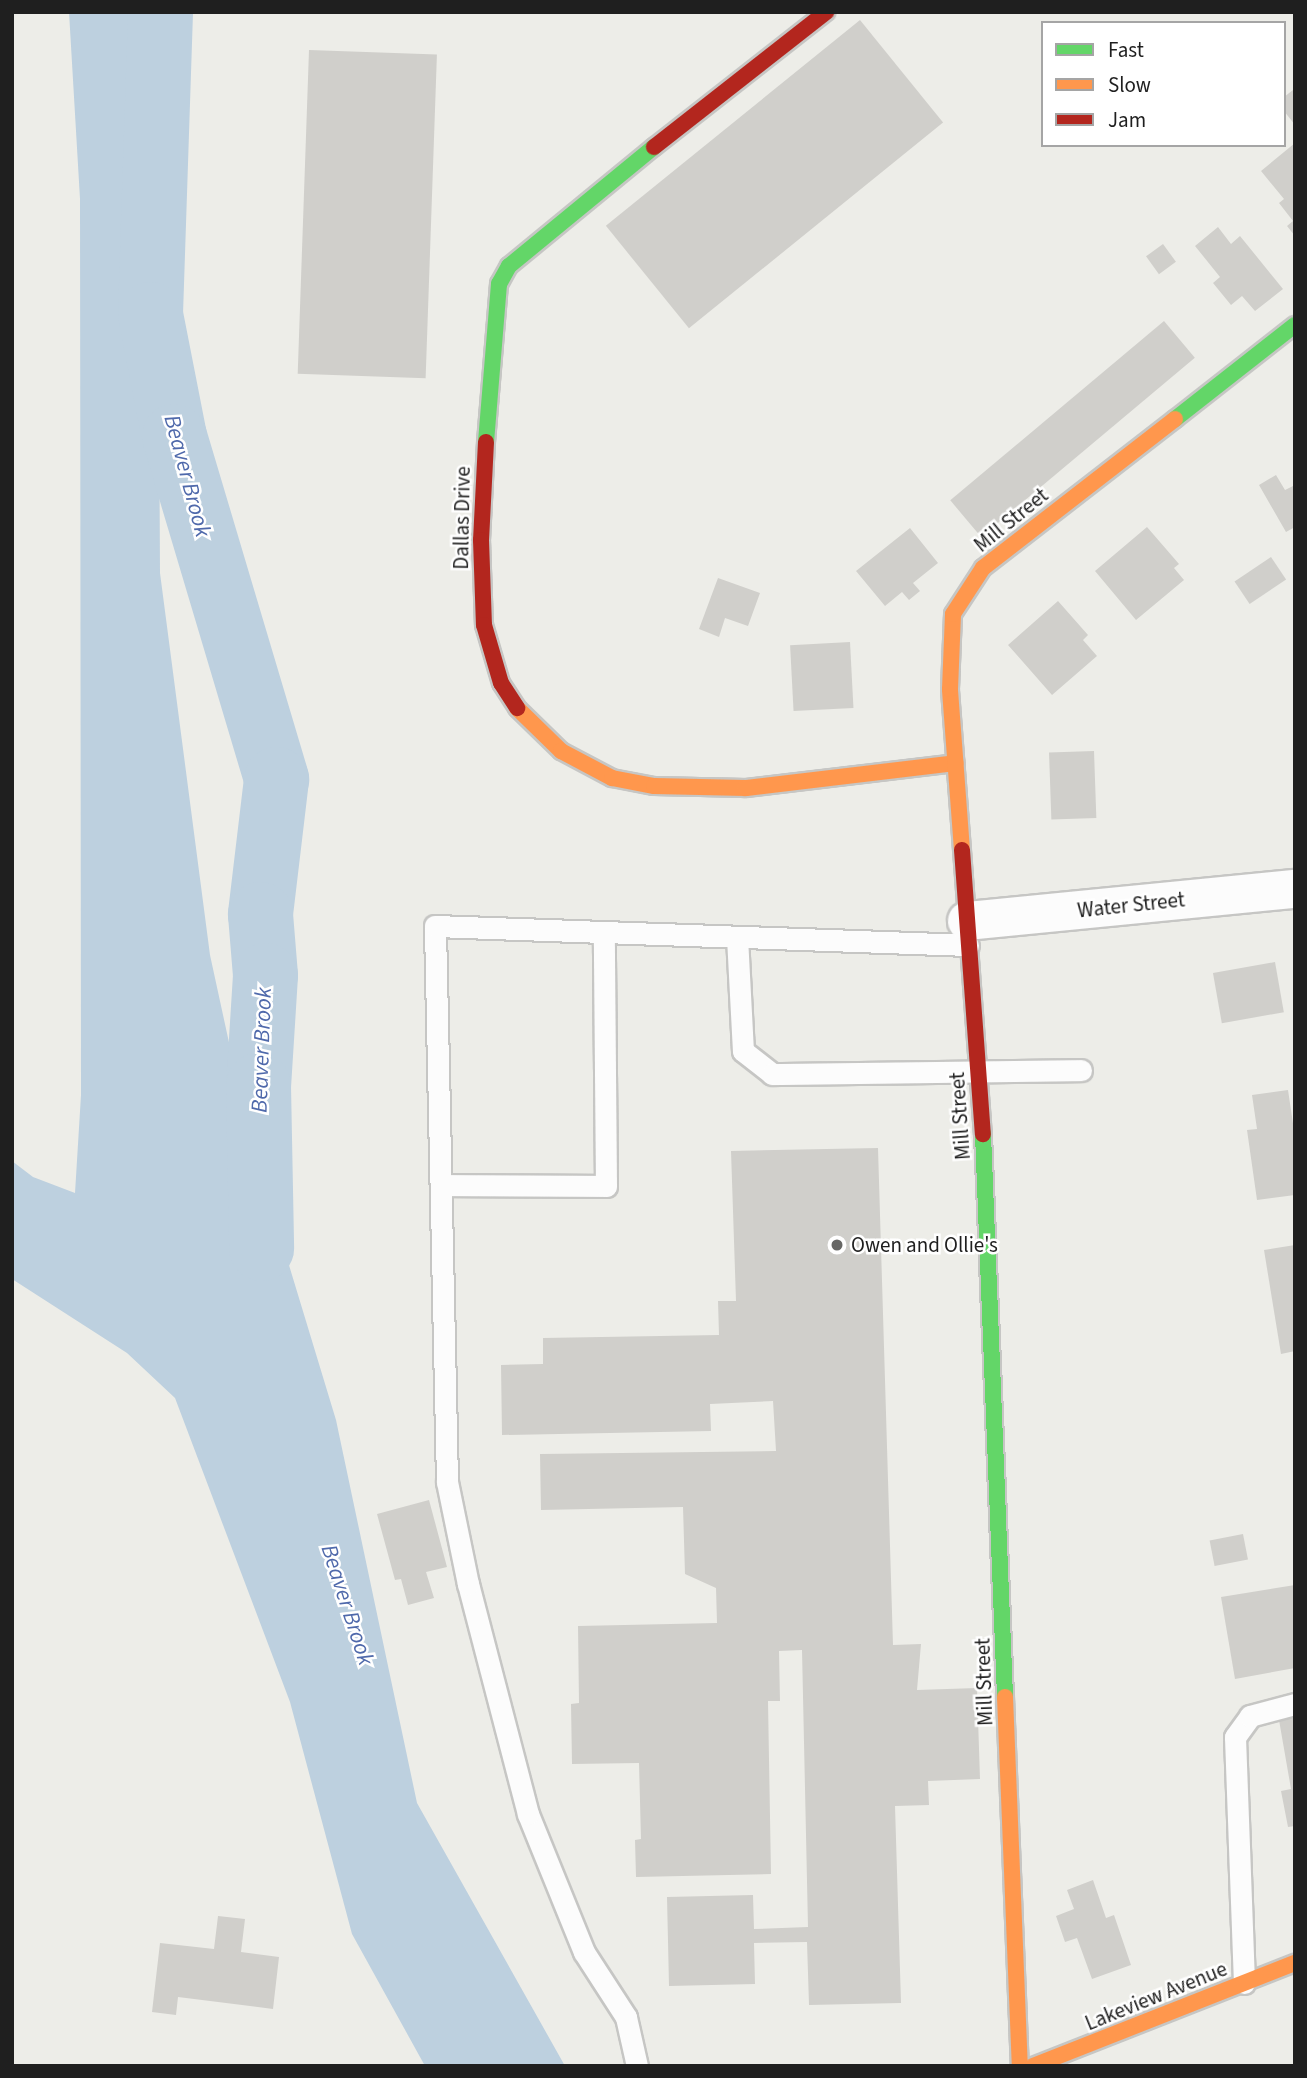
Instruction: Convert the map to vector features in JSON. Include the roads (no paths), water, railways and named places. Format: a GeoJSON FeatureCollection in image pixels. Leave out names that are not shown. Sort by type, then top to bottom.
{"type":"FeatureCollection","features":[{"type":"Feature","properties":{"kind":"street","name":"Dallas Drive"},"geometry":{"type":"LineString","coordinates":[[826,12],[542,234],[509,266],[495,305],[489,372],[482,507],[484,625],[501,683],[527,722],[561,751],[612,778],[654,786],[746,788],[956,763]]}},
{"type":"Feature","properties":{"kind":"street","name":"Mill Street"},"geometry":{"type":"LineString","coordinates":[[1020,2066],[979,1074],[950,689],[953,614],[983,568],[1295,325]]}},
{"type":"Feature","properties":{"kind":"street","name":"Water Street"},"geometry":{"type":"LineString","coordinates":[[967,933],[1295,889]]}},
{"type":"Feature","properties":{"kind":"street","name":"Lakeview Avenue"},"geometry":{"type":"LineString","coordinates":[[1033,2066],[1295,1964]]}},
{"type":"Feature","properties":{"kind":"lane"},"geometry":{"type":"LineString","coordinates":[[637,2066],[626,2017],[584,1952],[528,1814],[468,1584],[447,1482],[435,926],[737,937],[967,933]]}},
{"type":"Feature","properties":{"kind":"lane"},"geometry":{"type":"LineString","coordinates":[[441,1185],[606,1186],[604,932]]}},
{"type":"Feature","properties":{"kind":"lane"},"geometry":{"type":"LineString","coordinates":[[737,937],[743,1051],[772,1074],[979,1074],[1081,1070]]}},
{"type":"Feature","properties":{"kind":"lane"},"geometry":{"type":"LineString","coordinates":[[1244,1983],[1235,1737],[1250,1716],[1295,1704]]}},
{"type":"Feature","properties":{"kind":"water"},"geometry":{"type":"Polygon","coordinates":[[[69,12],[157,12],[160,573],[210,955],[248,1130],[336,1420],[417,1803],[565,2066],[425,2066],[352,1934],[290,1702],[175,1398],[127,1353],[12,1279],[12,1161],[33,1177],[75,1193],[81,1095],[80,199],[69,12]]]}},
{"type":"Feature","properties":{"kind":"waterway","name":"Beaver Brook"},"geometry":{"type":"LineString","coordinates":[[160,12],[150,314],[174,436],[276,779],[260,914],[265,975],[258,1085],[261,1248]]}},
{"type":"Feature","properties":{"kind":"place","name":"Owen and Ollie's"},"geometry":{"type":"Point","coordinates":[837,1245]}}]}
